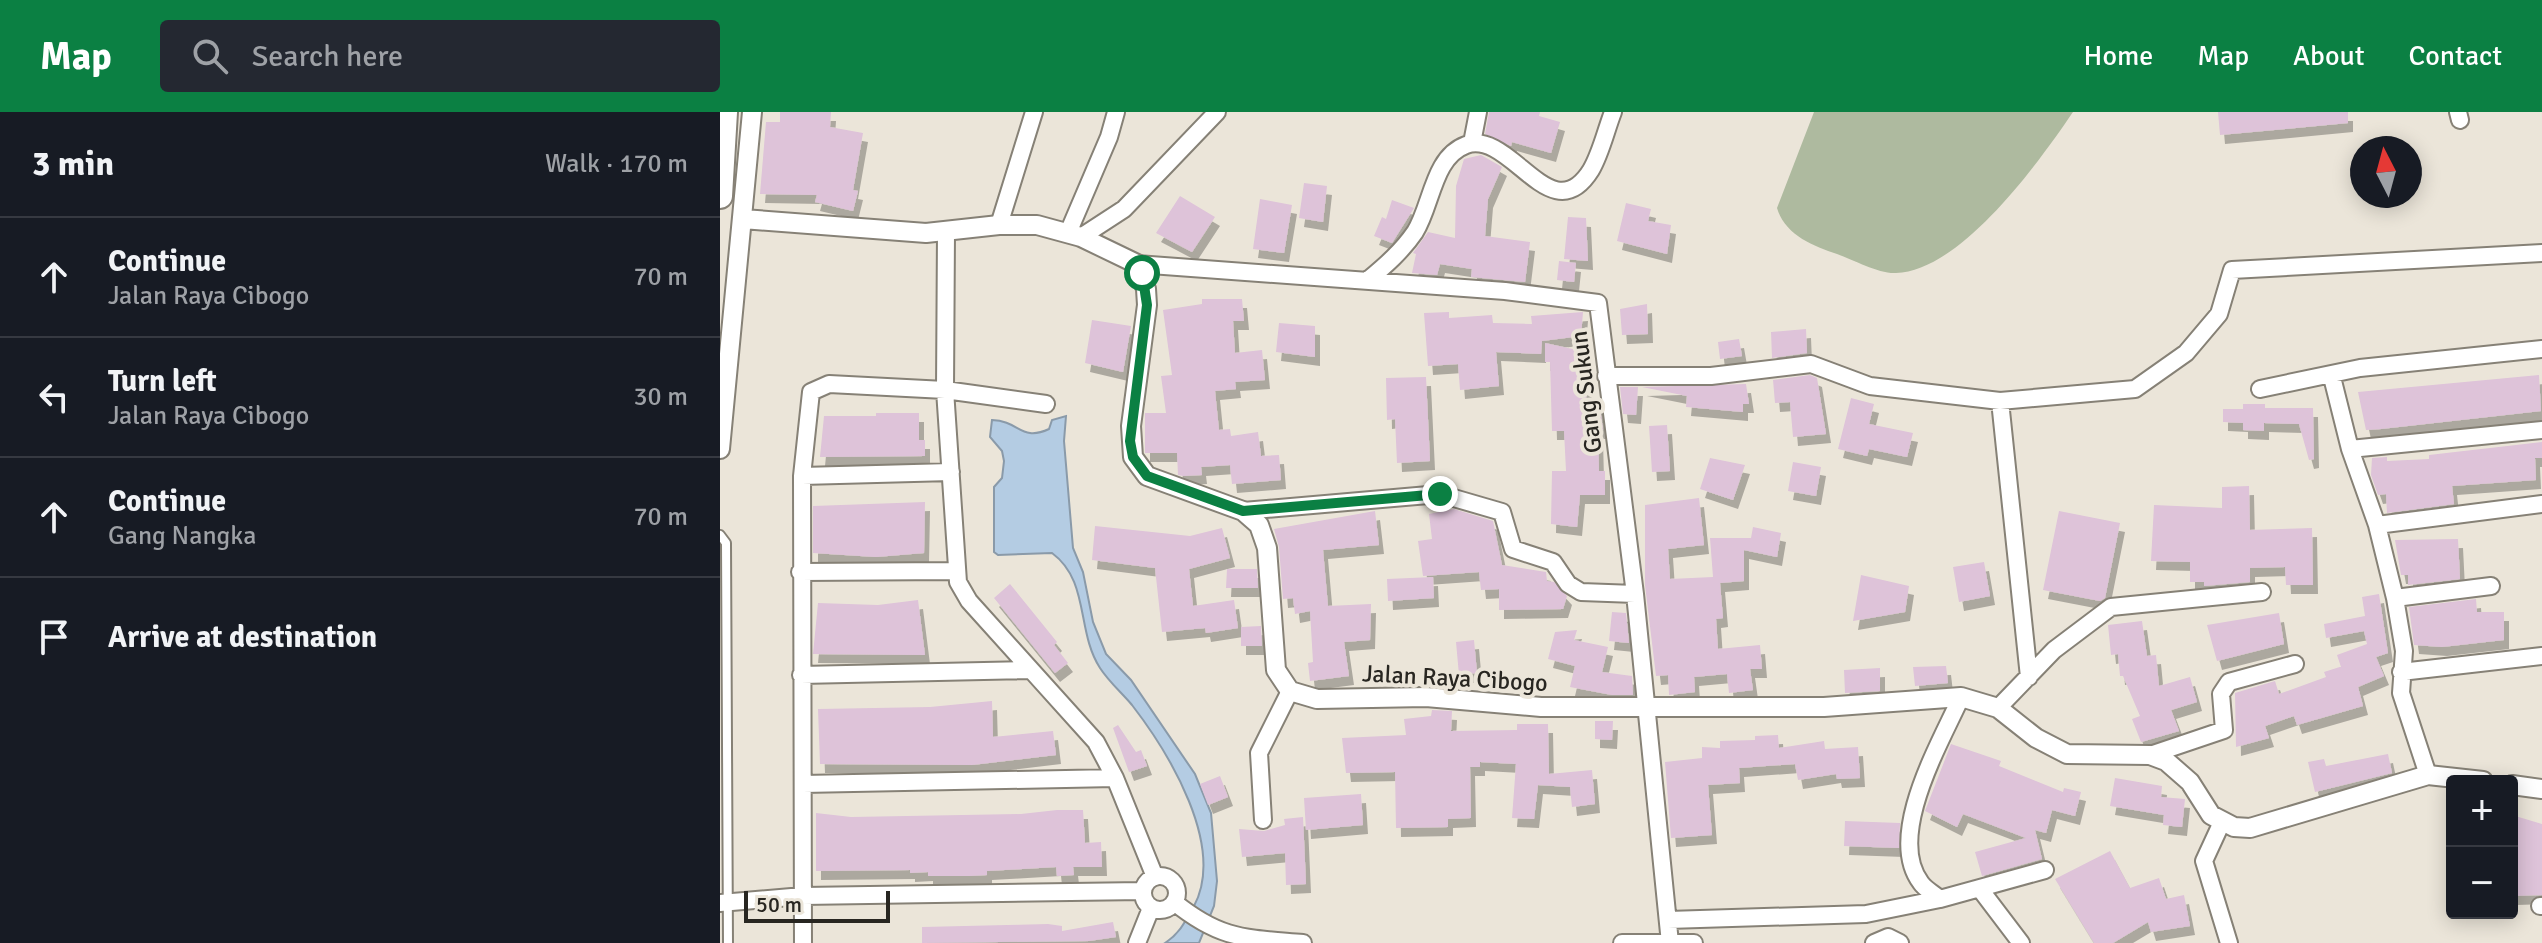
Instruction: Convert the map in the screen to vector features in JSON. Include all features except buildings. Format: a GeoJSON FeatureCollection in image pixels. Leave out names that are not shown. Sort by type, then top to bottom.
{"type":"FeatureCollection","features":[{"type":"Feature","properties":{"kind":"main road"},"geometry":{"type":"LineString","coordinates":[[720,196],[725,112]]}},
{"type":"Feature","properties":{"kind":"street"},"geometry":{"type":"LineString","coordinates":[[720,449],[752,112]]}},
{"type":"Feature","properties":{"kind":"street"},"geometry":{"type":"LineString","coordinates":[[999,225],[1034,112]]}},
{"type":"Feature","properties":{"kind":"street"},"geometry":{"type":"LineString","coordinates":[[1074,235],[1116,112]]}},
{"type":"Feature","properties":{"kind":"street"},"geometry":{"type":"LineString","coordinates":[[1074,235],[1124,209],[1217,112]]}},
{"type":"Feature","properties":{"kind":"street"},"geometry":{"type":"LineString","coordinates":[[1472,143],[1478,112]]}},
{"type":"Feature","properties":{"kind":"street"},"geometry":{"type":"LineString","coordinates":[[743,219],[946,233],[999,225],[1037,225],[1074,235],[1137,264],[1368,280],[1394,258],[1414,233],[1450,154],[1472,143],[1506,153],[1545,188],[1565,189],[1579,183],[1591,169],[1613,112]]}},
{"type":"Feature","properties":{"kind":"street"},"geometry":{"type":"LineString","coordinates":[[946,233],[945,390],[954,571],[969,601],[1077,717],[1115,778],[1155,877]]}},
{"type":"Feature","properties":{"kind":"street"},"geometry":{"type":"LineString","coordinates":[[1606,376],[1711,376],[1811,364],[1870,386],[2000,401],[2135,389],[2186,353],[2219,314],[2232,270],[2542,253]]}},
{"type":"Feature","properties":{"kind":"street"},"geometry":{"type":"LineString","coordinates":[[1137,264],[1144,281],[1147,305],[1131,426],[1133,457],[1147,476],[1162,484],[1243,511],[1259,525],[1265,536],[1276,670],[1290,691],[1259,753],[1263,820]]}},
{"type":"Feature","properties":{"kind":"street","name":"Gang Sukun"},"geometry":{"type":"LineString","coordinates":[[1368,280],[1598,303],[1635,594],[1670,943]]}},
{"type":"Feature","properties":{"kind":"street"},"geometry":{"type":"LineString","coordinates":[[2260,389],[2332,377],[2360,368],[2542,349]]}},
{"type":"Feature","properties":{"kind":"street"},"geometry":{"type":"LineString","coordinates":[[2332,377],[2350,449],[2377,525],[2395,598],[2404,651],[2401,672],[2403,704],[2428,775]]}},
{"type":"Feature","properties":{"kind":"street"},"geometry":{"type":"LineString","coordinates":[[803,943],[800,572],[802,476],[808,401],[817,387],[829,384],[945,390],[1046,404]]}},
{"type":"Feature","properties":{"kind":"street"},"geometry":{"type":"LineString","coordinates":[[2000,401],[2029,677]]}},
{"type":"Feature","properties":{"kind":"street"},"geometry":{"type":"LineString","coordinates":[[2350,449],[2542,430]]}},
{"type":"Feature","properties":{"kind":"street"},"geometry":{"type":"LineString","coordinates":[[802,476],[951,472]]}},
{"type":"Feature","properties":{"kind":"street"},"geometry":{"type":"LineString","coordinates":[[1243,511],[1446,493],[1502,512],[1513,549],[1553,562],[1573,588],[1589,593],[1635,594]]}},
{"type":"Feature","properties":{"kind":"street"},"geometry":{"type":"LineString","coordinates":[[2377,525],[2542,504]]}},
{"type":"Feature","properties":{"kind":"street"},"geometry":{"type":"LineString","coordinates":[[800,572],[954,571]]}},
{"type":"Feature","properties":{"kind":"street"},"geometry":{"type":"LineString","coordinates":[[2395,598],[2491,586]]}},
{"type":"Feature","properties":{"kind":"street"},"geometry":{"type":"LineString","coordinates":[[1998,708],[2054,650],[2111,607],[2262,592]]}},
{"type":"Feature","properties":{"kind":"street"},"geometry":{"type":"LineString","coordinates":[[2401,672],[2542,656]]}},
{"type":"Feature","properties":{"kind":"street"},"geometry":{"type":"LineString","coordinates":[[2150,755],[2224,730],[2221,694],[2229,682],[2295,664]]}},
{"type":"Feature","properties":{"kind":"street"},"geometry":{"type":"LineString","coordinates":[[801,675],[1030,670]]}},
{"type":"Feature","properties":{"kind":"street","name":"Jalan Raya Cibogo"},"geometry":{"type":"LineString","coordinates":[[1290,691],[1317,699],[1426,697],[1541,707],[1824,707],[1961,697],[1998,708],[2036,738],[2067,754],[2150,755]]}},
{"type":"Feature","properties":{"kind":"street"},"geometry":{"type":"LineString","coordinates":[[1940,899],[1921,884],[1912,867],[1913,804],[1961,697]]}},
{"type":"Feature","properties":{"kind":"street"},"geometry":{"type":"LineString","coordinates":[[2150,755],[2179,770],[2211,815],[2222,822],[2250,828],[2428,775],[2446,777]]}},
{"type":"Feature","properties":{"kind":"street"},"geometry":{"type":"LineString","coordinates":[[803,784],[1115,778]]}},
{"type":"Feature","properties":{"kind":"street"},"geometry":{"type":"LineString","coordinates":[[2518,786],[2542,789]]}},
{"type":"Feature","properties":{"kind":"street"},"geometry":{"type":"LineString","coordinates":[[2222,822],[2204,861],[2229,943]]}},
{"type":"Feature","properties":{"kind":"street"},"geometry":{"type":"LineString","coordinates":[[1668,920],[1866,914],[1940,899],[2045,870]]}},
{"type":"Feature","properties":{"kind":"street"},"geometry":{"type":"LineString","coordinates":[[1155,877],[1172,880],[1177,891],[1174,902],[1162,910],[1151,908],[1145,901],[1143,891],[1146,882],[1155,877]]}},
{"type":"Feature","properties":{"kind":"street"},"geometry":{"type":"LineString","coordinates":[[1980,889],[2021,943]]}},
{"type":"Feature","properties":{"kind":"street"},"geometry":{"type":"LineString","coordinates":[[724,901],[803,896],[1143,891]]}},
{"type":"Feature","properties":{"kind":"street"},"geometry":{"type":"LineString","coordinates":[[1174,902],[1210,928],[1229,936],[1303,943]]}},
{"type":"Feature","properties":{"kind":"street"},"geometry":{"type":"LineString","coordinates":[[1137,943],[1151,908]]}},
{"type":"Feature","properties":{"kind":"street"},"geometry":{"type":"LineString","coordinates":[[1874,943],[1888,937],[1900,943]]}},
{"type":"Feature","properties":{"kind":"street"},"geometry":{"type":"LineString","coordinates":[[1622,943],[1694,943]]}},
{"type":"Feature","properties":{"kind":"lane"},"geometry":{"type":"LineString","coordinates":[[720,535],[726,543],[724,901],[728,943]]}},
{"type":"Feature","properties":{"kind":"green space"},"geometry":{"type":"Polygon","coordinates":[[[1814,112],[2073,112],[2019,184],[1972,234],[1921,268],[1889,273],[1810,243],[1793,232],[1781,217],[1777,208],[1814,112]]]}},
{"type":"Feature","properties":{"kind":"water"},"geometry":{"type":"Polygon","coordinates":[[[1066,416],[1064,441],[1073,548],[1083,572],[1093,622],[1106,654],[1131,680],[1195,774],[1211,813],[1217,881],[1214,906],[1199,943],[1165,943],[1185,922],[1202,882],[1203,856],[1198,829],[1176,774],[1147,725],[1100,668],[1088,638],[1078,592],[1064,564],[1052,553],[998,555],[994,552],[994,487],[1002,478],[1004,461],[1002,451],[990,437],[992,420],[1032,433],[1049,429],[1052,420],[1066,416]]]}},
{"type":"Feature","properties":{"kind":"route"},"geometry":{"type":"LineString","coordinates":[[1142,273],[1147,305],[1130,441],[1133,457],[1147,476],[1243,511],[1440,494]]}}]}
